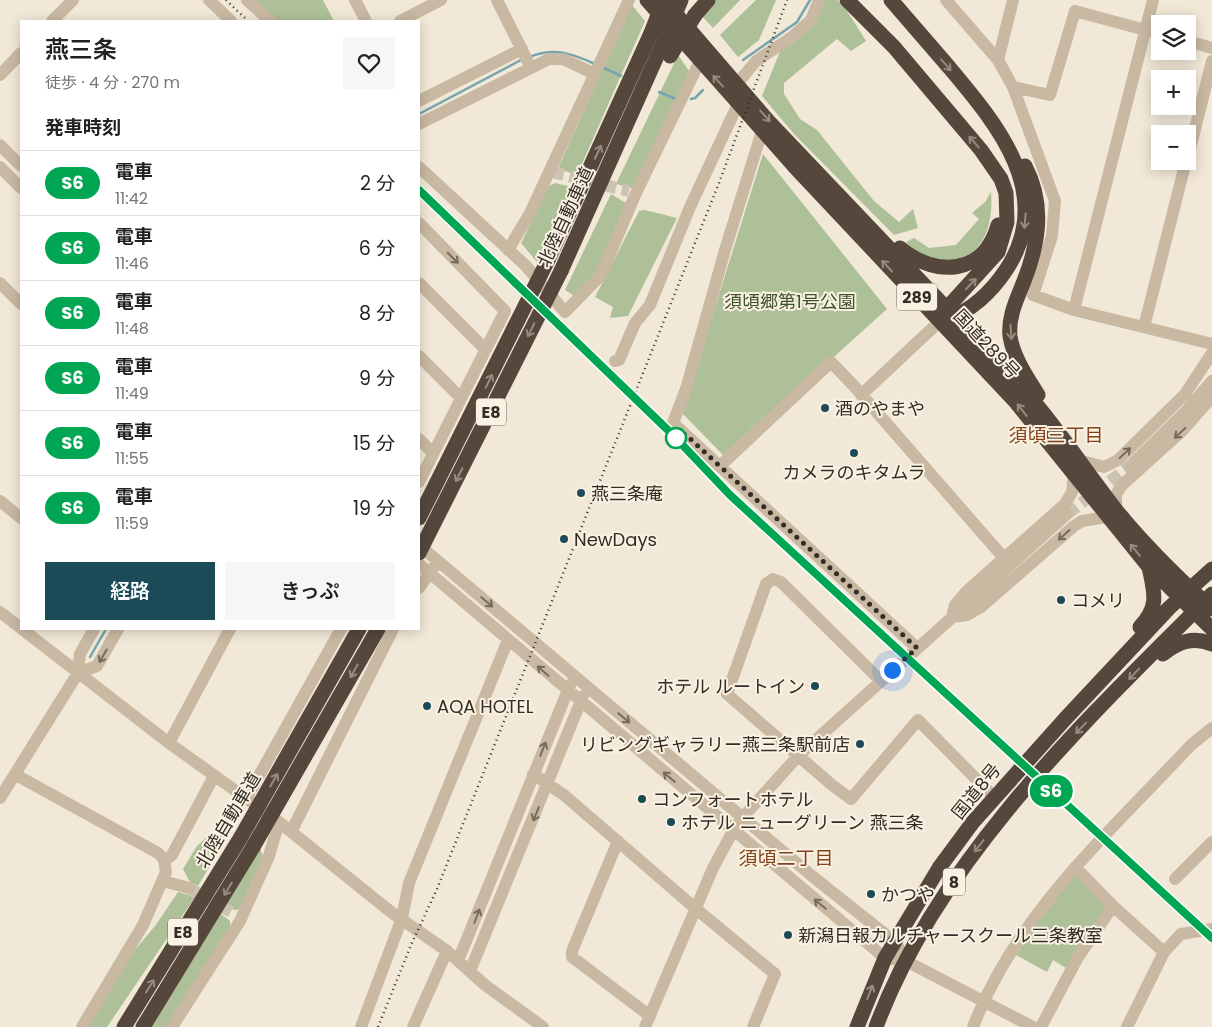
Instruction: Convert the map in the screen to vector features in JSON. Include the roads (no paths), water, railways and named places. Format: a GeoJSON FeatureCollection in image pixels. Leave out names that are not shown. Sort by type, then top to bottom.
{"type":"FeatureCollection","features":[{"type":"Feature","properties":{"kind":"highway","name":"国道289号"},"geometry":{"type":"LineString","coordinates":[[647,0],[762,131],[1078,467]]}},
{"type":"Feature","properties":{"kind":"highway","name":"国道289号"},"geometry":{"type":"LineString","coordinates":[[664,0],[768,120],[995,357],[1055,426],[1078,467],[1149,566],[1185,594],[1205,605],[1212,629]]}},
{"type":"Feature","properties":{"kind":"highway","name":"北陸自動車道"},"geometry":{"type":"LineString","coordinates":[[420,516],[548,260],[651,33],[664,0]]}},
{"type":"Feature","properties":{"kind":"highway","name":"北陸自動車道"},"geometry":{"type":"LineString","coordinates":[[420,550],[561,271],[666,51],[681,0]]}},
{"type":"Feature","properties":{"kind":"highway"},"geometry":{"type":"LineString","coordinates":[[666,51],[708,0]]}},
{"type":"Feature","properties":{"kind":"highway"},"geometry":{"type":"LineString","coordinates":[[847,0],[894,47]]}},
{"type":"Feature","properties":{"kind":"highway"},"geometry":{"type":"LineString","coordinates":[[860,0],[894,47],[992,165],[1006,193],[1008,206],[1004,238],[998,252],[951,312],[940,321]]}},
{"type":"Feature","properties":{"kind":"highway"},"geometry":{"type":"LineString","coordinates":[[882,0],[915,27]]}},
{"type":"Feature","properties":{"kind":"highway"},"geometry":{"type":"LineString","coordinates":[[891,0],[996,124],[1027,170],[1036,199],[1038,214],[1037,243],[1012,312],[1010,323],[1012,345],[1055,426]]}},
{"type":"Feature","properties":{"kind":"highway"},"geometry":{"type":"LineString","coordinates":[[951,312],[976,303],[1000,278],[1018,248],[1024,232],[1025,199],[1021,181],[996,124]]}},
{"type":"Feature","properties":{"kind":"highway"},"geometry":{"type":"LineString","coordinates":[[846,201],[914,259],[936,267],[960,266],[971,262],[982,253],[996,232],[1001,205],[997,178],[992,165]]}},
{"type":"Feature","properties":{"kind":"highway","name":"国道289号"},"geometry":{"type":"LineString","coordinates":[[1112,514],[1163,564],[1185,594]]}},
{"type":"Feature","properties":{"kind":"highway"},"geometry":{"type":"LineString","coordinates":[[1112,670],[1120,648],[1148,619],[1153,608],[1154,592],[1149,566]]}},
{"type":"Feature","properties":{"kind":"highway","name":"国道8号"},"geometry":{"type":"LineString","coordinates":[[857,1027],[885,958],[939,868],[994,797],[1112,670],[1185,594],[1212,569]]}},
{"type":"Feature","properties":{"kind":"highway","name":"国道8号"},"geometry":{"type":"LineString","coordinates":[[876,1027],[886,998],[950,887],[1009,808],[1041,770],[1152,655],[1205,605]]}},
{"type":"Feature","properties":{"kind":"highway","name":"北陸自動車道"},"geometry":{"type":"LineString","coordinates":[[124,1027],[241,837],[358,630]]}},
{"type":"Feature","properties":{"kind":"highway","name":"北陸自動車道"},"geometry":{"type":"LineString","coordinates":[[143,1027],[253,847],[377,630]]}},
{"type":"Feature","properties":{"kind":"highway"},"geometry":{"type":"LineString","coordinates":[[1152,655],[1163,655],[1172,647],[1186,641],[1197,640],[1212,644]]}},
{"type":"Feature","properties":{"kind":"street"},"geometry":{"type":"LineString","coordinates":[[53,20],[73,0]]}},
{"type":"Feature","properties":{"kind":"street"},"geometry":{"type":"LineString","coordinates":[[209,0],[230,20]]}},
{"type":"Feature","properties":{"kind":"street"},"geometry":{"type":"LineString","coordinates":[[247,0],[269,20]]}},
{"type":"Feature","properties":{"kind":"street"},"geometry":{"type":"LineString","coordinates":[[355,0],[365,20]]}},
{"type":"Feature","properties":{"kind":"street"},"geometry":{"type":"LineString","coordinates":[[402,20],[440,0]]}},
{"type":"Feature","properties":{"kind":"street"},"geometry":{"type":"LineString","coordinates":[[497,0],[526,57]]}},
{"type":"Feature","properties":{"kind":"street"},"geometry":{"type":"LineString","coordinates":[[508,250],[551,172],[629,0]]}},
{"type":"Feature","properties":{"kind":"street"},"geometry":{"type":"LineString","coordinates":[[737,84],[756,61],[792,37],[811,20],[819,0]]}},
{"type":"Feature","properties":{"kind":"street"},"geometry":{"type":"LineString","coordinates":[[946,0],[998,60],[1013,87],[1055,202],[1052,236],[1033,295],[1074,310],[1212,344]]}},
{"type":"Feature","properties":{"kind":"street"},"geometry":{"type":"LineString","coordinates":[[998,60],[1013,0]]}},
{"type":"Feature","properties":{"kind":"street"},"geometry":{"type":"LineString","coordinates":[[1082,13],[1085,0]]}},
{"type":"Feature","properties":{"kind":"street"},"geometry":{"type":"LineString","coordinates":[[1074,310],[1153,0]]}},
{"type":"Feature","properties":{"kind":"street"},"geometry":{"type":"LineString","coordinates":[[1013,87],[1050,95],[1074,11],[1151,31]]}},
{"type":"Feature","properties":{"kind":"street"},"geometry":{"type":"LineString","coordinates":[[1196,44],[1212,48]]}},
{"type":"Feature","properties":{"kind":"street"},"geometry":{"type":"LineString","coordinates":[[0,75],[20,54]]}},
{"type":"Feature","properties":{"kind":"street"},"geometry":{"type":"LineString","coordinates":[[420,123],[526,57]]}},
{"type":"Feature","properties":{"kind":"street"},"geometry":{"type":"LineString","coordinates":[[420,101],[526,57],[558,58],[598,67]]}},
{"type":"Feature","properties":{"kind":"street"},"geometry":{"type":"LineString","coordinates":[[420,168],[526,266],[566,312],[602,275],[633,192],[700,61]]}},
{"type":"Feature","properties":{"kind":"street"},"geometry":{"type":"LineString","coordinates":[[1196,125],[1212,61]]}},
{"type":"Feature","properties":{"kind":"street"},"geometry":{"type":"LineString","coordinates":[[615,361],[620,360],[635,323],[650,305],[690,207],[738,104]]}},
{"type":"Feature","properties":{"kind":"street"},"geometry":{"type":"LineString","coordinates":[[762,131],[725,250],[686,389],[673,423],[917,648]]}},
{"type":"Feature","properties":{"kind":"street"},"geometry":{"type":"LineString","coordinates":[[0,145],[20,165]]}},
{"type":"Feature","properties":{"kind":"street"},"geometry":{"type":"LineString","coordinates":[[0,168],[20,187]]}},
{"type":"Feature","properties":{"kind":"street"},"geometry":{"type":"LineString","coordinates":[[1144,327],[1184,170]]}},
{"type":"Feature","properties":{"kind":"street"},"geometry":{"type":"LineString","coordinates":[[420,225],[505,311],[420,480]]}},
{"type":"Feature","properties":{"kind":"street"},"geometry":{"type":"LineString","coordinates":[[0,283],[20,303]]}},
{"type":"Feature","properties":{"kind":"street"},"geometry":{"type":"LineString","coordinates":[[420,284],[486,349]]}},
{"type":"Feature","properties":{"kind":"street"},"geometry":{"type":"LineString","coordinates":[[861,395],[940,321]]}},
{"type":"Feature","properties":{"kind":"street"},"geometry":{"type":"LineString","coordinates":[[952,617],[955,605],[1003,557],[1070,498],[1078,467],[1104,467],[1118,460],[1185,394],[1212,353]]}},
{"type":"Feature","properties":{"kind":"street"},"geometry":{"type":"LineString","coordinates":[[420,357],[461,398]]}},
{"type":"Feature","properties":{"kind":"street"},"geometry":{"type":"LineString","coordinates":[[721,466],[831,362],[1003,557]]}},
{"type":"Feature","properties":{"kind":"street"},"geometry":{"type":"LineString","coordinates":[[1187,410],[1212,369]]}},
{"type":"Feature","properties":{"kind":"street"},"geometry":{"type":"LineString","coordinates":[[1130,466],[1187,410],[1212,382]]}},
{"type":"Feature","properties":{"kind":"street"},"geometry":{"type":"LineString","coordinates":[[952,617],[967,615],[981,608],[1074,526],[1082,521],[1112,514],[1116,496],[1121,486],[1182,431],[1212,397]]}},
{"type":"Feature","properties":{"kind":"street"},"geometry":{"type":"LineString","coordinates":[[420,440],[433,453]]}},
{"type":"Feature","properties":{"kind":"street"},"geometry":{"type":"LineString","coordinates":[[0,501],[20,517]]}},
{"type":"Feature","properties":{"kind":"street"},"geometry":{"type":"LineString","coordinates":[[618,841],[572,950],[572,957],[648,1021],[695,908],[733,831],[743,817],[799,755],[880,680],[1067,514]]}},
{"type":"Feature","properties":{"kind":"street"},"geometry":{"type":"LineString","coordinates":[[420,546],[812,876],[895,942],[906,961]]}},
{"type":"Feature","properties":{"kind":"street"},"geometry":{"type":"LineString","coordinates":[[420,587],[438,560]]}},
{"type":"Feature","properties":{"kind":"street"},"geometry":{"type":"LineString","coordinates":[[420,565],[580,703],[885,958],[906,961],[1033,1027]]}},
{"type":"Feature","properties":{"kind":"street"},"geometry":{"type":"LineString","coordinates":[[880,680],[781,582],[773,579],[766,584],[727,694],[799,755],[832,786],[851,799],[918,720],[994,797]]}},
{"type":"Feature","properties":{"kind":"street"},"geometry":{"type":"LineString","coordinates":[[0,612],[20,628]]}},
{"type":"Feature","properties":{"kind":"street"},"geometry":{"type":"LineString","coordinates":[[23,630],[169,743],[278,822],[391,912],[447,951],[485,985],[543,1027]]}},
{"type":"Feature","properties":{"kind":"street"},"geometry":{"type":"LineString","coordinates":[[0,798],[78,674],[80,654],[93,630]]}},
{"type":"Feature","properties":{"kind":"street"},"geometry":{"type":"LineString","coordinates":[[78,674],[97,666],[117,630]]}},
{"type":"Feature","properties":{"kind":"street"},"geometry":{"type":"LineString","coordinates":[[169,743],[229,630]]}},
{"type":"Feature","properties":{"kind":"street"},"geometry":{"type":"LineString","coordinates":[[246,799],[340,630]]}},
{"type":"Feature","properties":{"kind":"street"},"geometry":{"type":"LineString","coordinates":[[291,832],[392,630]]}},
{"type":"Feature","properties":{"kind":"street"},"geometry":{"type":"LineString","coordinates":[[361,1027],[402,918],[409,883],[414,869],[508,640]]}},
{"type":"Feature","properties":{"kind":"street"},"geometry":{"type":"LineString","coordinates":[[458,961],[574,676]]}},
{"type":"Feature","properties":{"kind":"street"},"geometry":{"type":"LineString","coordinates":[[470,971],[587,687]]}},
{"type":"Feature","properties":{"kind":"street"},"geometry":{"type":"LineString","coordinates":[[973,1027],[982,1002],[1013,946],[1075,867],[1191,745],[1212,728]]}},
{"type":"Feature","properties":{"kind":"street"},"geometry":{"type":"LineString","coordinates":[[533,774],[618,841],[775,974],[753,1027]]}},
{"type":"Feature","properties":{"kind":"street"},"geometry":{"type":"LineString","coordinates":[[16,775],[158,853],[164,861],[166,872],[143,925],[82,1027]]}},
{"type":"Feature","properties":{"kind":"street"},"geometry":{"type":"LineString","coordinates":[[164,861],[172,855],[214,776]]}},
{"type":"Feature","properties":{"kind":"street"},"geometry":{"type":"LineString","coordinates":[[172,1027],[237,917],[268,856],[278,822]]}},
{"type":"Feature","properties":{"kind":"street"},"geometry":{"type":"LineString","coordinates":[[1175,879],[1212,842]]}},
{"type":"Feature","properties":{"kind":"street"},"geometry":{"type":"LineString","coordinates":[[1075,867],[1113,906],[1164,952]]}},
{"type":"Feature","properties":{"kind":"street"},"geometry":{"type":"LineString","coordinates":[[162,880],[189,888]]}},
{"type":"Feature","properties":{"kind":"street"},"geometry":{"type":"LineString","coordinates":[[1041,1027],[1077,959],[1113,906]]}},
{"type":"Feature","properties":{"kind":"street"},"geometry":{"type":"LineString","coordinates":[[1127,1027],[1164,952],[1181,934],[1212,929]]}},
{"type":"Feature","properties":{"kind":"street"},"geometry":{"type":"LineString","coordinates":[[414,1027],[447,951]]}},
{"type":"Feature","properties":{"kind":"waterway"},"geometry":{"type":"LineString","coordinates":[[743,60],[797,22],[810,0]]}},
{"type":"Feature","properties":{"kind":"waterway"},"geometry":{"type":"LineString","coordinates":[[529,57],[546,52],[555,52],[570,54],[595,64]]}},
{"type":"Feature","properties":{"kind":"waterway"},"geometry":{"type":"LineString","coordinates":[[420,113],[521,60]]}},
{"type":"Feature","properties":{"kind":"waterway"},"geometry":{"type":"LineString","coordinates":[[602,67],[621,76]]}},
{"type":"Feature","properties":{"kind":"waterway"},"geometry":{"type":"LineString","coordinates":[[691,99],[695,98],[703,90]]}},
{"type":"Feature","properties":{"kind":"waterway"},"geometry":{"type":"LineString","coordinates":[[659,92],[676,99]]}},
{"type":"Feature","properties":{"kind":"waterway"},"geometry":{"type":"LineString","coordinates":[[90,657],[105,630]]}},
{"type":"Feature","properties":{"kind":"tunnel"},"geometry":{"type":"LineString","coordinates":[[552,172],[629,191]]}},
{"type":"Feature","properties":{"kind":"tunnel"},"geometry":{"type":"LineString","coordinates":[[1067,514],[1130,466]]}},
{"type":"Feature","properties":{"kind":"tunnel"},"geometry":{"type":"LineString","coordinates":[[189,888],[233,913]]}},
{"type":"Feature","properties":{"kind":"railway"},"geometry":{"type":"LineString","coordinates":[[226,0],[247,20]]}},
{"type":"Feature","properties":{"kind":"railway"},"geometry":{"type":"LineString","coordinates":[[378,1027],[411,945],[437,889],[719,183],[787,0]]}},
{"type":"Feature","properties":{"kind":"railway"},"geometry":{"type":"LineString","coordinates":[[420,191],[672,434],[730,495],[1212,938]]}},
{"type":"Feature","properties":{"kind":"train","name":"S6"},"geometry":{"type":"LineString","coordinates":[[420,191],[672,434],[730,495],[1212,938]]}},
{"type":"Feature","properties":{"kind":"place","name":"酒のやまや"},"geometry":{"type":"Point","coordinates":[825,408]}},
{"type":"Feature","properties":{"kind":"place","name":"カメラのキタムラ"},"geometry":{"type":"Point","coordinates":[854,453]}},
{"type":"Feature","properties":{"kind":"place","name":"燕三条庵"},"geometry":{"type":"Point","coordinates":[581,493]}},
{"type":"Feature","properties":{"kind":"place","name":"NewDays"},"geometry":{"type":"Point","coordinates":[564,539]}},
{"type":"Feature","properties":{"kind":"place","name":"コメリ"},"geometry":{"type":"Point","coordinates":[1061,600]}},
{"type":"Feature","properties":{"kind":"place","name":"ホテル ルートイン"},"geometry":{"type":"Point","coordinates":[815,686]}},
{"type":"Feature","properties":{"kind":"place","name":"AQA HOTEL"},"geometry":{"type":"Point","coordinates":[427,706]}},
{"type":"Feature","properties":{"kind":"place","name":"リビングギャラリー燕三条駅前店"},"geometry":{"type":"Point","coordinates":[860,744]}},
{"type":"Feature","properties":{"kind":"place","name":"コンフォートホテル"},"geometry":{"type":"Point","coordinates":[642,799]}},
{"type":"Feature","properties":{"kind":"place","name":"ホテル ニューグリーン 燕三条"},"geometry":{"type":"Point","coordinates":[671,822]}},
{"type":"Feature","properties":{"kind":"place","name":"かつや"},"geometry":{"type":"Point","coordinates":[871,894]}},
{"type":"Feature","properties":{"kind":"place","name":"新潟日報カルチャースクール三条教室"},"geometry":{"type":"Point","coordinates":[788,935]}},
{"type":"Feature","properties":{"kind":"district","name":"須頃三丁目"},"geometry":{"type":"Point","coordinates":[1056,435]}},
{"type":"Feature","properties":{"kind":"district","name":"須頃二丁目"},"geometry":{"type":"Point","coordinates":[786,858]}},
{"type":"Feature","properties":{"kind":"park label","name":"須頃郷第1号公園"},"geometry":{"type":"Point","coordinates":[790,301]}}]}
